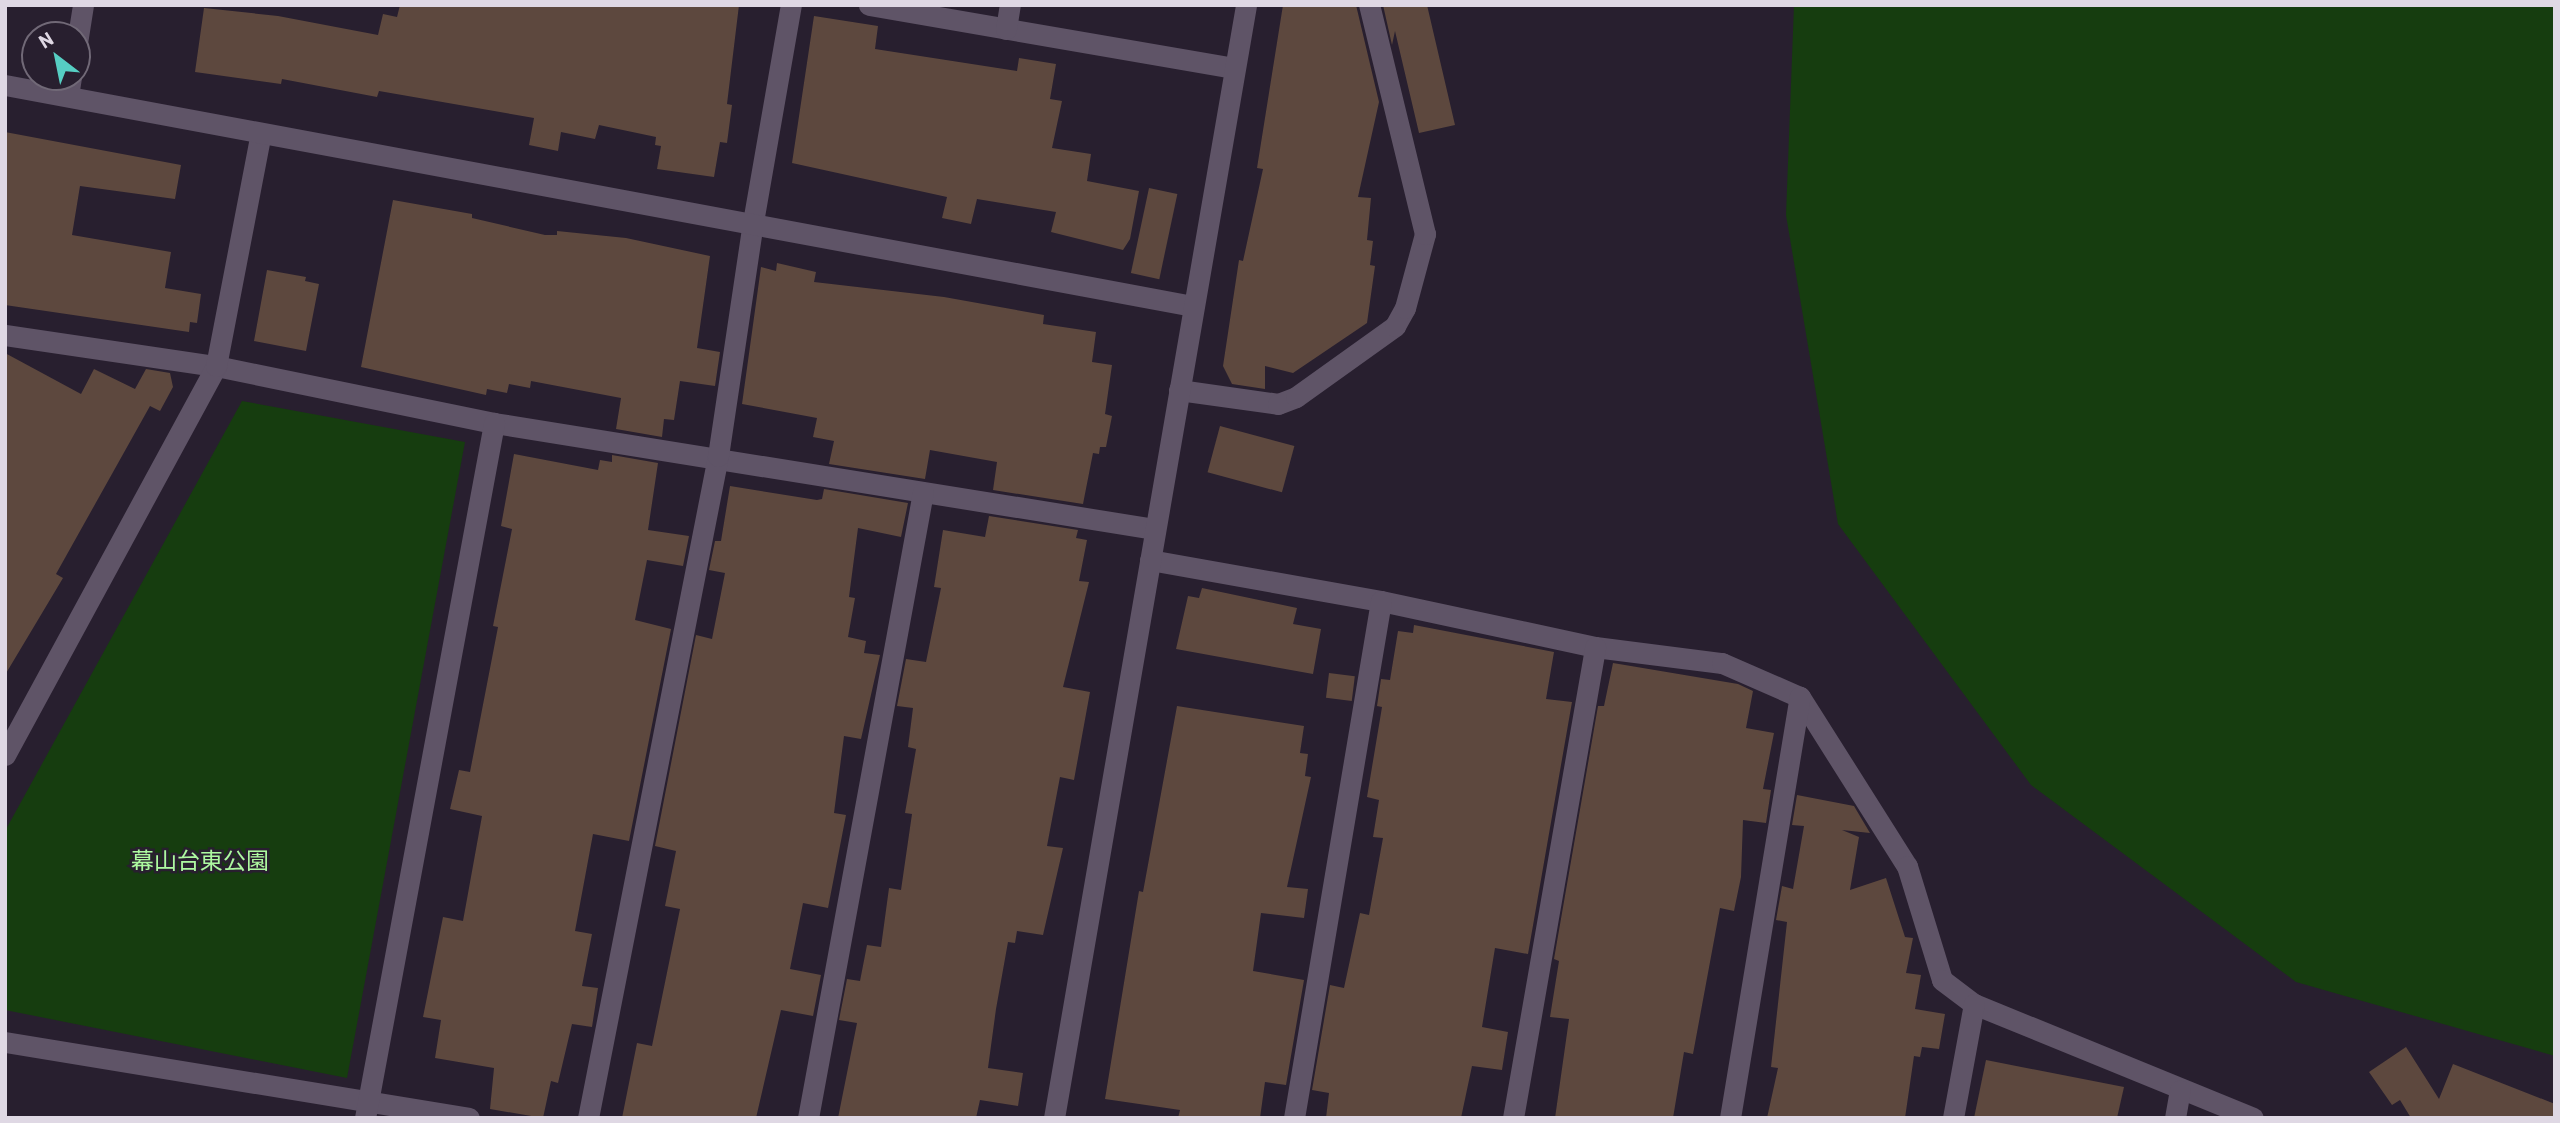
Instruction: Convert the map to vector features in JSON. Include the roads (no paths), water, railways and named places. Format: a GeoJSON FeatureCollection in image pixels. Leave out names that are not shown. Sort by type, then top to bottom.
{"type":"FeatureCollection","features":[{"type":"Feature","properties":{"kind":"street"},"geometry":{"type":"LineString","coordinates":[[588,1118],[718,456],[752,222],[791,5]]}},
{"type":"Feature","properties":{"kind":"street"},"geometry":{"type":"LineString","coordinates":[[869,5],[1235,68]]}},
{"type":"Feature","properties":{"kind":"street"},"geometry":{"type":"LineString","coordinates":[[1006,29],[1010,5]]}},
{"type":"Feature","properties":{"kind":"street"},"geometry":{"type":"LineString","coordinates":[[1054,1118],[1246,5]]}},
{"type":"Feature","properties":{"kind":"street"},"geometry":{"type":"LineString","coordinates":[[1179,390],[1278,404],[1296,397],[1395,326],[1405,308],[1425,234],[1369,5]]}},
{"type":"Feature","properties":{"kind":"street"},"geometry":{"type":"LineString","coordinates":[[90,91],[261,133],[752,222],[1193,306]]}},
{"type":"Feature","properties":{"kind":"street"},"geometry":{"type":"LineString","coordinates":[[5,755],[216,366],[261,133]]}},
{"type":"Feature","properties":{"kind":"street"},"geometry":{"type":"LineString","coordinates":[[5,335],[216,366],[494,423],[718,456],[1154,529]]}},
{"type":"Feature","properties":{"kind":"street"},"geometry":{"type":"LineString","coordinates":[[366,1109],[494,423]]}},
{"type":"Feature","properties":{"kind":"street"},"geometry":{"type":"LineString","coordinates":[[808,1118],[923,492]]}},
{"type":"Feature","properties":{"kind":"street"},"geometry":{"type":"LineString","coordinates":[[1150,560],[1381,601],[1595,647],[1722,663],[1800,696],[1907,866],[1942,980],[1974,1004],[2253,1118]]}},
{"type":"Feature","properties":{"kind":"street"},"geometry":{"type":"LineString","coordinates":[[1294,1118],[1381,601]]}},
{"type":"Feature","properties":{"kind":"street"},"geometry":{"type":"LineString","coordinates":[[1513,1118],[1595,647]]}},
{"type":"Feature","properties":{"kind":"street"},"geometry":{"type":"LineString","coordinates":[[1730,1118],[1800,696]]}},
{"type":"Feature","properties":{"kind":"street"},"geometry":{"type":"LineString","coordinates":[[1953,1118],[1974,1004]]}},
{"type":"Feature","properties":{"kind":"street"},"geometry":{"type":"LineString","coordinates":[[5,1042],[366,1109],[470,1118]]}},
{"type":"Feature","properties":{"kind":"street"},"geometry":{"type":"LineString","coordinates":[[2175,1118],[2180,1090]]}},
{"type":"Feature","properties":{"kind":"park label","name":"幕山台東公園"},"geometry":{"type":"Point","coordinates":[200,860]}}]}
